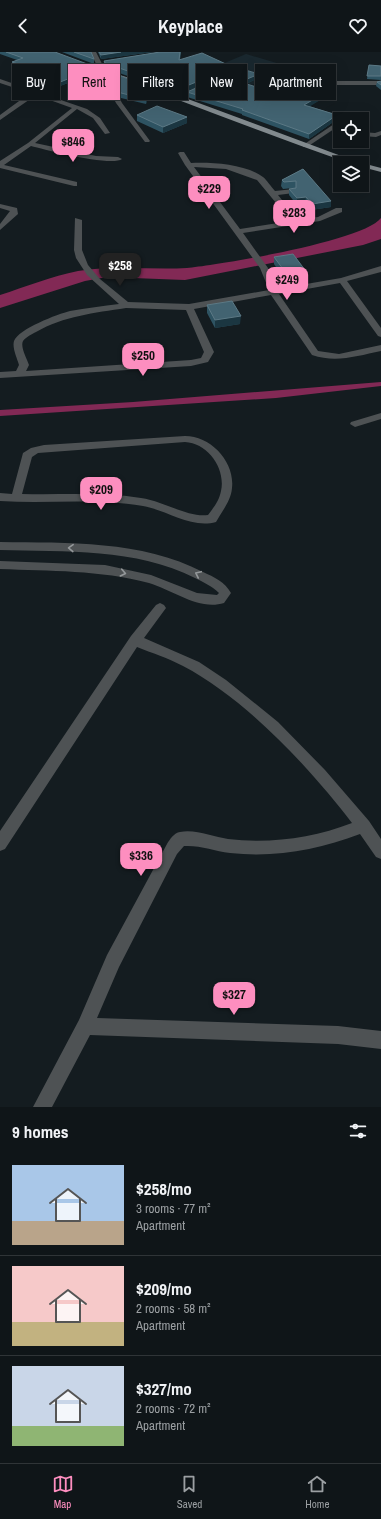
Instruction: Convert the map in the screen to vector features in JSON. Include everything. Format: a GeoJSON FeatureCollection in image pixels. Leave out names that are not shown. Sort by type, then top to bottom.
{"type":"FeatureCollection","features":[{"type":"Feature","properties":{"kind":"main road"},"geometry":{"type":"LineString","coordinates":[[73,60],[84,64]]}},
{"type":"Feature","properties":{"kind":"main road"},"geometry":{"type":"LineString","coordinates":[[186,100],[335,156]]}},
{"type":"Feature","properties":{"kind":"main road"},"geometry":{"type":"LineString","coordinates":[[369,167],[379,169]]}},
{"type":"Feature","properties":{"kind":"street"},"geometry":{"type":"LineString","coordinates":[[93,52],[101,64]]}},
{"type":"Feature","properties":{"kind":"street"},"geometry":{"type":"LineString","coordinates":[[0,81],[12,85]]}},
{"type":"Feature","properties":{"kind":"street"},"geometry":{"type":"LineString","coordinates":[[336,83],[381,83]]}},
{"type":"Feature","properties":{"kind":"street"},"geometry":{"type":"LineString","coordinates":[[0,118],[25,100]]}},
{"type":"Feature","properties":{"kind":"street"},"geometry":{"type":"LineString","coordinates":[[54,100],[95,115],[107,133]]}},
{"type":"Feature","properties":{"kind":"street"},"geometry":{"type":"LineString","coordinates":[[117,100],[147,141]]}},
{"type":"Feature","properties":{"kind":"street"},"geometry":{"type":"LineString","coordinates":[[0,165],[30,144],[75,108]]}},
{"type":"Feature","properties":{"kind":"street"},"geometry":{"type":"LineString","coordinates":[[305,146],[333,126]]}},
{"type":"Feature","properties":{"kind":"street"},"geometry":{"type":"LineString","coordinates":[[328,130],[333,131]]}},
{"type":"Feature","properties":{"kind":"street"},"geometry":{"type":"LineString","coordinates":[[369,134],[376,135],[381,133]]}},
{"type":"Feature","properties":{"kind":"street"},"geometry":{"type":"LineString","coordinates":[[30,144],[96,158],[118,159]]}},
{"type":"Feature","properties":{"kind":"street"},"geometry":{"type":"LineString","coordinates":[[182,153],[189,165],[264,268],[274,292],[315,353],[325,358],[381,348]]}},
{"type":"Feature","properties":{"kind":"street"},"geometry":{"type":"LineString","coordinates":[[189,165],[215,164],[244,170],[260,178],[297,224]]}},
{"type":"Feature","properties":{"kind":"street"},"geometry":{"type":"LineString","coordinates":[[0,165],[74,184]]}},
{"type":"Feature","properties":{"kind":"street"},"geometry":{"type":"LineString","coordinates":[[273,194],[291,191]]}},
{"type":"Feature","properties":{"kind":"street"},"geometry":{"type":"LineString","coordinates":[[0,206],[14,210],[14,214],[0,228]]}},
{"type":"Feature","properties":{"kind":"street"},"geometry":{"type":"LineString","coordinates":[[238,232],[297,224],[320,219],[339,210]]}},
{"type":"Feature","properties":{"kind":"street"},"geometry":{"type":"LineString","coordinates":[[78,220],[80,226],[78,250],[84,269],[126,306]]}},
{"type":"Feature","properties":{"kind":"street"},"geometry":{"type":"LineString","coordinates":[[19,374],[24,365],[18,346],[19,340],[24,335],[52,320],[70,314],[126,306],[189,307],[342,280],[381,269]]}},
{"type":"Feature","properties":{"kind":"street"},"geometry":{"type":"LineString","coordinates":[[342,280],[381,334]]}},
{"type":"Feature","properties":{"kind":"street"},"geometry":{"type":"LineString","coordinates":[[0,375],[191,363],[205,360],[209,352],[189,307]]}},
{"type":"Feature","properties":{"kind":"street"},"geometry":{"type":"LineString","coordinates":[[355,424],[381,416]]}},
{"type":"Feature","properties":{"kind":"street"},"geometry":{"type":"LineString","coordinates":[[0,497],[16,498],[134,502],[160,507],[203,521],[212,519],[225,497],[228,482],[222,464],[210,448],[198,441],[185,439],[44,448],[35,450],[27,455],[16,498]]}},
{"type":"Feature","properties":{"kind":"street"},"geometry":{"type":"LineString","coordinates":[[0,546],[123,552],[186,569],[201,575],[223,589],[225,593],[220,600],[210,600],[186,594],[155,581],[118,572],[74,568],[0,565]]}},
{"type":"Feature","properties":{"kind":"street"},"geometry":{"type":"LineString","coordinates":[[0,844],[135,640],[160,608]]}},
{"type":"Feature","properties":{"kind":"street"},"geometry":{"type":"LineString","coordinates":[[135,640],[192,666],[236,695],[301,753],[364,826],[381,852]]}},
{"type":"Feature","properties":{"kind":"street"},"geometry":{"type":"LineString","coordinates":[[42,1107],[85,1026],[113,961],[172,849],[180,838],[191,838],[227,846],[266,848],[299,845],[338,836],[364,826]]}},
{"type":"Feature","properties":{"kind":"street"},"geometry":{"type":"LineString","coordinates":[[85,1026],[338,1035],[381,1040]]}},
{"type":"Feature","properties":{"kind":"shaded area"},"geometry":{"type":"Polygon","coordinates":[[[246,54],[280,64],[255,64],[255,83],[247,87],[247,64],[222,64],[246,54]]]}},
{"type":"Feature","properties":{"kind":"shaded area"},"geometry":{"type":"Polygon","coordinates":[[[196,75],[196,98],[188,95],[188,78],[196,75]]]}},
{"type":"Feature","properties":{"kind":"shaded area"},"geometry":{"type":"Polygon","coordinates":[[[201,100],[220,100],[211,104],[201,100]]]}},
{"type":"Feature","properties":{"kind":"shaded area"},"geometry":{"type":"Polygon","coordinates":[[[381,218],[381,239],[363,245],[185,280],[107,277],[85,281],[0,308],[0,295],[68,273],[105,268],[187,268],[258,257],[321,243],[348,235],[369,227],[381,218]]]}},
{"type":"Feature","properties":{"kind":"shaded area"},"geometry":{"type":"Polygon","coordinates":[[[381,382],[381,386],[276,398],[0,416],[0,410],[133,402],[381,382]]]}},
{"type":"Feature","properties":{"kind":"building"},"geometry":{"type":"Polygon","coordinates":[[[6,52],[55,52],[87,64],[68,64],[68,79],[60,82],[60,64],[18,64],[12,62],[23,58],[6,52]]]}},
{"type":"Feature","properties":{"kind":"building"},"geometry":{"type":"Polygon","coordinates":[[[74,52],[91,52],[94,59],[74,52]]]}},
{"type":"Feature","properties":{"kind":"building"},"geometry":{"type":"Polygon","coordinates":[[[99,52],[121,52],[101,55],[99,52]]]}},
{"type":"Feature","properties":{"kind":"building"},"geometry":{"type":"Polygon","coordinates":[[[160,52],[180,52],[179,60],[202,53],[226,64],[196,64],[196,82],[188,85],[188,64],[128,64],[128,71],[120,68],[120,64],[108,64],[104,61],[160,52]]]}},
{"type":"Feature","properties":{"kind":"building"},"geometry":{"type":"Polygon","coordinates":[[[369,65],[381,66],[381,76],[367,76],[369,65]]]}},
{"type":"Feature","properties":{"kind":"building"},"geometry":{"type":"Polygon","coordinates":[[[247,71],[255,73],[255,76],[247,79],[247,71]]]}},
{"type":"Feature","properties":{"kind":"building"},"geometry":{"type":"Polygon","coordinates":[[[120,76],[128,79],[128,95],[121,93],[120,76]]]}},
{"type":"Feature","properties":{"kind":"building"},"geometry":{"type":"Polygon","coordinates":[[[247,84],[255,87],[255,100],[312,100],[304,105],[333,114],[333,118],[309,134],[242,110],[243,109],[213,100],[247,100],[247,84]]]}},
{"type":"Feature","properties":{"kind":"building"},"geometry":{"type":"Polygon","coordinates":[[[196,88],[196,95],[188,92],[196,88]]]}},
{"type":"Feature","properties":{"kind":"building"},"geometry":{"type":"Polygon","coordinates":[[[157,106],[187,117],[163,127],[137,115],[157,106]]]}},
{"type":"Feature","properties":{"kind":"building"},"geometry":{"type":"Polygon","coordinates":[[[303,169],[331,201],[312,204],[306,197],[297,198],[289,189],[296,188],[296,181],[284,182],[282,180],[303,169]]]}},
{"type":"Feature","properties":{"kind":"building"},"geometry":{"type":"Polygon","coordinates":[[[293,254],[305,270],[286,273],[274,257],[293,254]]]}},
{"type":"Feature","properties":{"kind":"building"},"geometry":{"type":"Polygon","coordinates":[[[232,301],[241,316],[215,320],[207,305],[232,301]]]}}]}
